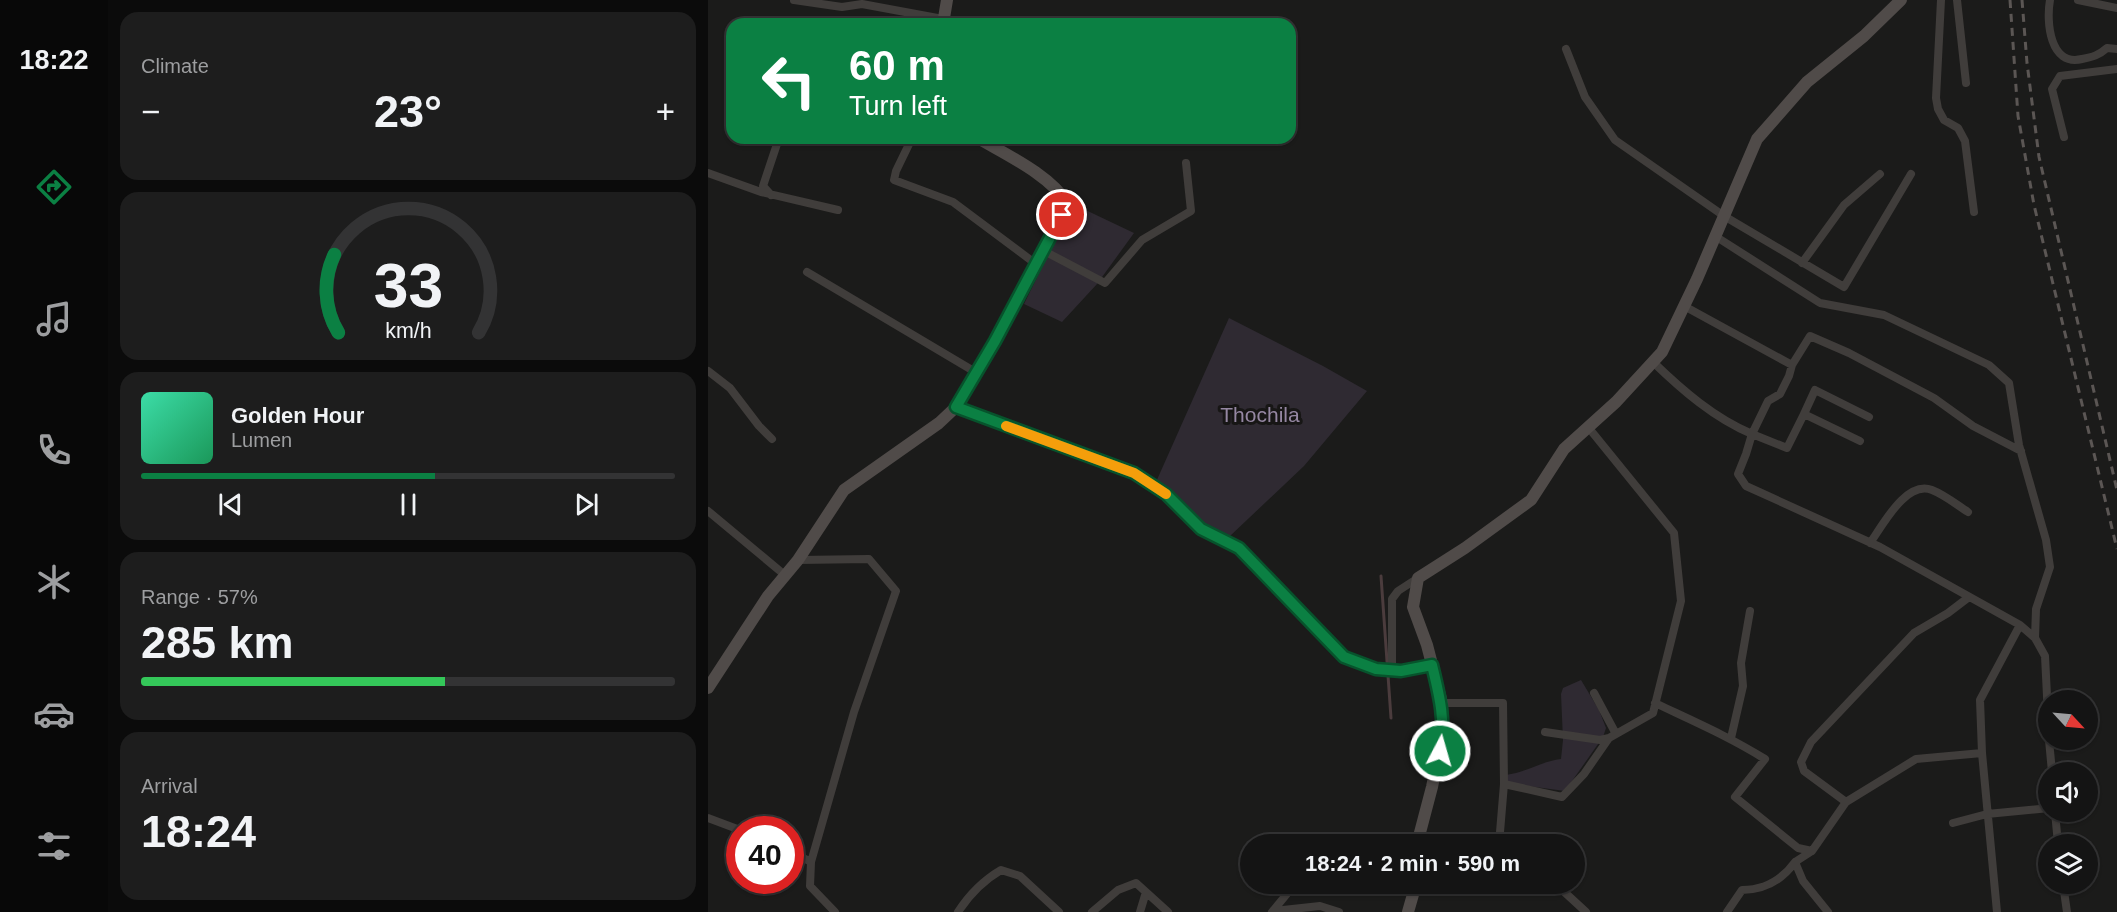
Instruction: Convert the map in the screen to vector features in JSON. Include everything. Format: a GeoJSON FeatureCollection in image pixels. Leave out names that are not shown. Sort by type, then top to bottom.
{"type":"FeatureCollection","features":[{"type":"Feature","properties":{"kind":"street"},"geometry":{"type":"LineString","coordinates":[[794,0],[842,7],[862,4],[929,18]]}},
{"type":"Feature","properties":{"kind":"street"},"geometry":{"type":"LineString","coordinates":[[944,18],[947,0]]}},
{"type":"Feature","properties":{"kind":"street"},"geometry":{"type":"LineString","coordinates":[[1392,670],[1392,599],[1398,591],[1465,548],[1531,500],[1564,449],[1616,402],[1662,352],[1757,139],[1807,82],[1864,36],[1901,0]]}},
{"type":"Feature","properties":{"kind":"street"},"geometry":{"type":"LineString","coordinates":[[1941,0],[1936,98],[1938,109],[1944,120],[1958,128],[1965,141],[1974,212]]}},
{"type":"Feature","properties":{"kind":"street"},"geometry":{"type":"LineString","coordinates":[[1957,0],[1966,83]]}},
{"type":"Feature","properties":{"kind":"street"},"geometry":{"type":"LineString","coordinates":[[2050,0],[2048,13],[2051,39],[2057,51],[2075,61],[2097,56],[2107,48],[2117,49]]}},
{"type":"Feature","properties":{"kind":"street"},"geometry":{"type":"LineString","coordinates":[[2078,0],[2117,8]]}},
{"type":"Feature","properties":{"kind":"street"},"geometry":{"type":"LineString","coordinates":[[1566,49],[1585,97],[1615,140],[1724,216],[1845,287],[1911,174]]}},
{"type":"Feature","properties":{"kind":"street"},"geometry":{"type":"LineString","coordinates":[[2064,137],[2052,89],[2056,81],[2060,76],[2078,72],[2117,69]]}},
{"type":"Feature","properties":{"kind":"street"},"geometry":{"type":"LineString","coordinates":[[771,195],[763,186],[777,144]]}},
{"type":"Feature","properties":{"kind":"street"},"geometry":{"type":"LineString","coordinates":[[909,144],[894,180],[953,202],[1036,264]]}},
{"type":"Feature","properties":{"kind":"street"},"geometry":{"type":"LineString","coordinates":[[708,688],[768,596],[798,560],[844,490],[939,423],[956,407],[1068,204],[1061,194],[1023,164],[988,144]]}},
{"type":"Feature","properties":{"kind":"street"},"geometry":{"type":"LineString","coordinates":[[1044,250],[1105,283],[1142,240],[1191,211],[1186,163]]}},
{"type":"Feature","properties":{"kind":"street"},"geometry":{"type":"LineString","coordinates":[[708,172],[771,195],[838,210]]}},
{"type":"Feature","properties":{"kind":"street"},"geometry":{"type":"LineString","coordinates":[[1802,263],[1844,205],[1880,174]]}},
{"type":"Feature","properties":{"kind":"street"},"geometry":{"type":"LineString","coordinates":[[1715,236],[1820,303],[1884,315],[1989,365],[2008,383],[2021,451],[2046,540],[2050,567],[2036,609],[2035,638]]}},
{"type":"Feature","properties":{"kind":"street"},"geometry":{"type":"LineString","coordinates":[[807,272],[976,374]]}},
{"type":"Feature","properties":{"kind":"street"},"geometry":{"type":"LineString","coordinates":[[1684,306],[1792,366]]}},
{"type":"Feature","properties":{"kind":"street"},"geometry":{"type":"LineString","coordinates":[[2021,451],[1973,426],[1934,398],[1850,353],[1810,336],[1792,366],[1790,376],[1780,394],[1768,401],[1752,434],[1738,474],[1746,486],[1870,543],[2019,625],[2035,638],[2045,656],[2047,690]]}},
{"type":"Feature","properties":{"kind":"street"},"geometry":{"type":"LineString","coordinates":[[1653,362],[1668,377],[1729,424],[1787,448],[1815,390],[1869,417]]}},
{"type":"Feature","properties":{"kind":"street"},"geometry":{"type":"LineString","coordinates":[[708,371],[730,388],[772,439]]}},
{"type":"Feature","properties":{"kind":"street"},"geometry":{"type":"LineString","coordinates":[[956,407],[1134,473],[1166,494],[1201,529],[1239,548],[1344,657],[1381,669],[1401,671],[1432,665]]}},
{"type":"Feature","properties":{"kind":"street"},"geometry":{"type":"LineString","coordinates":[[1804,414],[1860,441]]}},
{"type":"Feature","properties":{"kind":"street"},"geometry":{"type":"LineString","coordinates":[[1545,732],[1600,740],[1612,736],[1653,713],[1681,602],[1674,533],[1588,427]]}},
{"type":"Feature","properties":{"kind":"street"},"geometry":{"type":"LineString","coordinates":[[1870,543],[1903,498],[1912,490],[1920,488],[1932,490],[1968,512]]}},
{"type":"Feature","properties":{"kind":"street"},"geometry":{"type":"LineString","coordinates":[[708,511],[786,576]]}},
{"type":"Feature","properties":{"kind":"street"},"geometry":{"type":"LineString","coordinates":[[798,560],[869,560],[896,591],[854,712],[811,862],[810,886],[835,912]]}},
{"type":"Feature","properties":{"kind":"street"},"geometry":{"type":"LineString","coordinates":[[1418,578],[1413,607],[1442,703],[1443,733],[1420,834]]}},
{"type":"Feature","properties":{"kind":"street"},"geometry":{"type":"LineString","coordinates":[[1846,802],[1804,771],[1801,762],[1811,742],[1914,633],[1948,614],[1969,597]]}},
{"type":"Feature","properties":{"kind":"street"},"geometry":{"type":"LineString","coordinates":[[1731,738],[1743,686],[1741,663],[1750,611]]}},
{"type":"Feature","properties":{"kind":"street"},"geometry":{"type":"LineString","coordinates":[[1997,912],[1982,753],[1980,700],[2019,625]]}},
{"type":"Feature","properties":{"kind":"street"},"geometry":{"type":"LineString","coordinates":[[1594,693],[1612,736]]}},
{"type":"Feature","properties":{"kind":"street"},"geometry":{"type":"LineString","coordinates":[[1442,703],[1503,702],[1504,784],[1500,834]]}},
{"type":"Feature","properties":{"kind":"street"},"geometry":{"type":"LineString","coordinates":[[1655,703],[1717,734],[1731,738],[1765,759],[1735,798],[1798,848],[1812,851]]}},
{"type":"Feature","properties":{"kind":"street"},"geometry":{"type":"LineString","coordinates":[[1504,784],[1562,797],[1584,774],[1612,736]]}},
{"type":"Feature","properties":{"kind":"street"},"geometry":{"type":"LineString","coordinates":[[1727,912],[1742,890],[1756,890],[1785,875],[1795,862],[1812,851],[1846,802],[1916,759],[1982,753]]}},
{"type":"Feature","properties":{"kind":"street"},"geometry":{"type":"LineString","coordinates":[[1953,823],[1987,814],[2038,809]]}},
{"type":"Feature","properties":{"kind":"street"},"geometry":{"type":"LineString","coordinates":[[708,818],[726,825]]}},
{"type":"Feature","properties":{"kind":"street"},"geometry":{"type":"LineString","coordinates":[[804,858],[811,862]]}},
{"type":"Feature","properties":{"kind":"street"},"geometry":{"type":"LineString","coordinates":[[1795,862],[1803,881],[1828,912]]}},
{"type":"Feature","properties":{"kind":"street"},"geometry":{"type":"LineString","coordinates":[[957,912],[966,899],[1001,870],[1020,876],[1059,912]]}},
{"type":"Feature","properties":{"kind":"street"},"geometry":{"type":"LineString","coordinates":[[1092,912],[1118,890],[1136,883],[1168,912]]}},
{"type":"Feature","properties":{"kind":"street"},"geometry":{"type":"LineString","coordinates":[[1140,912],[1146,892]]}},
{"type":"Feature","properties":{"kind":"street"},"geometry":{"type":"LineString","coordinates":[[1272,912],[1287,894]]}},
{"type":"Feature","properties":{"kind":"street"},"geometry":{"type":"LineString","coordinates":[[1408,912],[1413,894]]}},
{"type":"Feature","properties":{"kind":"street"},"geometry":{"type":"LineString","coordinates":[[1566,894],[1586,912]]}},
{"type":"Feature","properties":{"kind":"street"},"geometry":{"type":"LineString","coordinates":[[2064,894],[2067,912]]}},
{"type":"Feature","properties":{"kind":"street"},"geometry":{"type":"LineString","coordinates":[[1280,912],[1320,906],[1339,912]]}},
{"type":"Feature","properties":{"kind":"green space"},"geometry":{"type":"Polygon","coordinates":[[[1073,204],[1134,233],[1097,284],[1062,322],[1024,304],[1073,204]]]}},
{"type":"Feature","properties":{"kind":"green space","name":"Thochila"},"geometry":{"type":"Polygon","coordinates":[[[1229,318],[1367,391],[1304,466],[1230,536],[1211,529],[1156,482],[1229,318]]]}},
{"type":"Feature","properties":{"kind":"green space"},"geometry":{"type":"Polygon","coordinates":[[[1581,680],[1599,710],[1606,728],[1603,737],[1565,791],[1506,783],[1506,775],[1561,759],[1563,740],[1561,694],[1563,688],[1581,680]]]}},
{"type":"Feature","properties":{"kind":"waterway"},"geometry":{"type":"LineString","coordinates":[[1381,576],[1391,718]]}},
{"type":"Feature","properties":{"kind":"railway"},"geometry":{"type":"LineString","coordinates":[[2010,0],[2018,116],[2034,205],[2117,549]]}},
{"type":"Feature","properties":{"kind":"railway"},"geometry":{"type":"LineString","coordinates":[[2022,0],[2027,63],[2039,157],[2117,490]]}},
{"type":"Feature","properties":{"kind":"slow traffic"},"geometry":{"type":"LineString","coordinates":[[1006,426],[1134,473],[1166,494]]}},
{"type":"Feature","properties":{"kind":"route"},"geometry":{"type":"LineString","coordinates":[[1062,215],[995,341],[956,407],[1134,473],[1166,494],[1201,529],[1239,548],[1344,657],[1376,669],[1401,671],[1432,665],[1442,703],[1443,733],[1440,751]]}}]}
